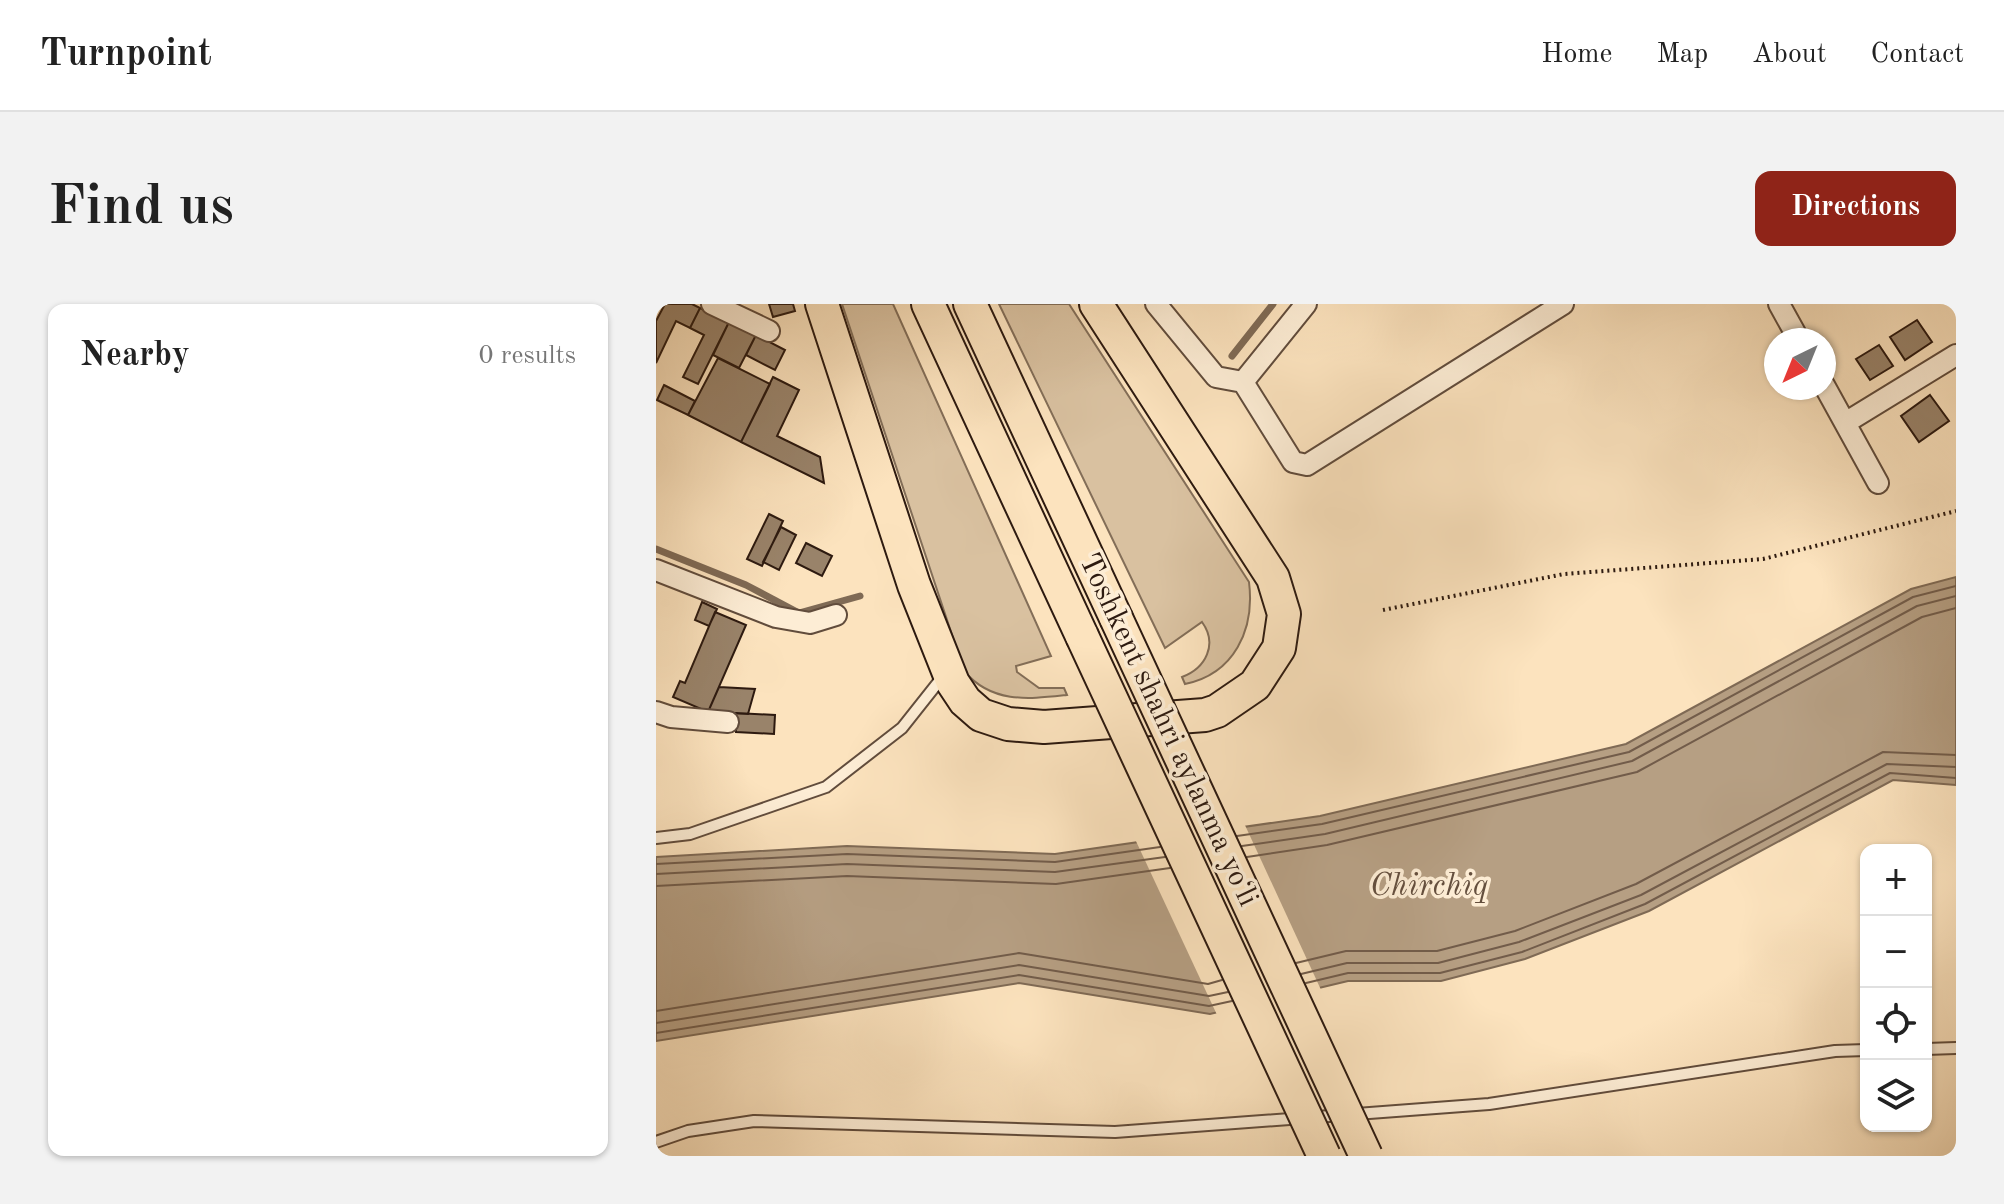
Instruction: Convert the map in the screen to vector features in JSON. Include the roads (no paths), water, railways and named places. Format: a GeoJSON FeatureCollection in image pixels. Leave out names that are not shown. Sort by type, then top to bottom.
{"type":"FeatureCollection","features":[{"type":"Feature","properties":{"kind":"highway"},"geometry":{"type":"LineString","coordinates":[[822,304],[914,585],[960,695],[981,715],[1008,724],[1051,727],[1211,713],[1251,690],[1267,670],[1279,648],[1284,614],[1273,578],[1096,304]]}},
{"type":"Feature","properties":{"kind":"highway","name":"Toshkent shahri aylanma yoʻli"},"geometry":{"type":"LineString","coordinates":[[928,304],[1324,1156]]}},
{"type":"Feature","properties":{"kind":"highway","name":"Toshkent shahri aylanma yoʻli"},"geometry":{"type":"LineString","coordinates":[[970,304],[1366,1156]]}},
{"type":"Feature","properties":{"kind":"street"},"geometry":{"type":"LineString","coordinates":[[712,304],[769,331]]}},
{"type":"Feature","properties":{"kind":"street"},"geometry":{"type":"LineString","coordinates":[[1156,304],[1216,377],[1243,382],[1293,462],[1307,465],[1563,304]]}},
{"type":"Feature","properties":{"kind":"street"},"geometry":{"type":"LineString","coordinates":[[1243,382],[1306,304]]}},
{"type":"Feature","properties":{"kind":"street"},"geometry":{"type":"LineString","coordinates":[[1779,304],[1792,328]]}},
{"type":"Feature","properties":{"kind":"street"},"geometry":{"type":"LineString","coordinates":[[1845,423],[1956,355]]}},
{"type":"Feature","properties":{"kind":"street"},"geometry":{"type":"LineString","coordinates":[[1832,400],[1878,483]]}},
{"type":"Feature","properties":{"kind":"street"},"geometry":{"type":"LineString","coordinates":[[656,570],[776,617],[810,623],[836,615]]}},
{"type":"Feature","properties":{"kind":"street"},"geometry":{"type":"LineString","coordinates":[[656,712],[671,717],[728,722]]}},
{"type":"Feature","properties":{"kind":"lane"},"geometry":{"type":"LineString","coordinates":[[656,838],[690,834],[826,787],[902,728],[948,670]]}},
{"type":"Feature","properties":{"kind":"lane"},"geometry":{"type":"LineString","coordinates":[[1932,1049],[1956,1048]]}},
{"type":"Feature","properties":{"kind":"lane"},"geometry":{"type":"LineString","coordinates":[[656,1142],[688,1131],[754,1121],[1115,1132],[1458,1107],[1835,1051],[1860,1050]]}},
{"type":"Feature","properties":{"kind":"water","name":"Chirchiq"},"geometry":{"type":"Polygon","coordinates":[[[1956,577],[1956,785],[1893,780],[1649,911],[1525,959],[1441,981],[1348,981],[1210,1014],[1019,983],[656,1041],[656,857],[847,846],[1055,854],[1320,816],[1626,744],[1911,589],[1956,577]]]}},
{"type":"Feature","properties":{"kind":"waterway"},"geometry":{"type":"LineString","coordinates":[[1232,356],[1273,304]]}},
{"type":"Feature","properties":{"kind":"waterway"},"geometry":{"type":"LineString","coordinates":[[656,549],[746,585],[799,613],[860,596]]}}]}
